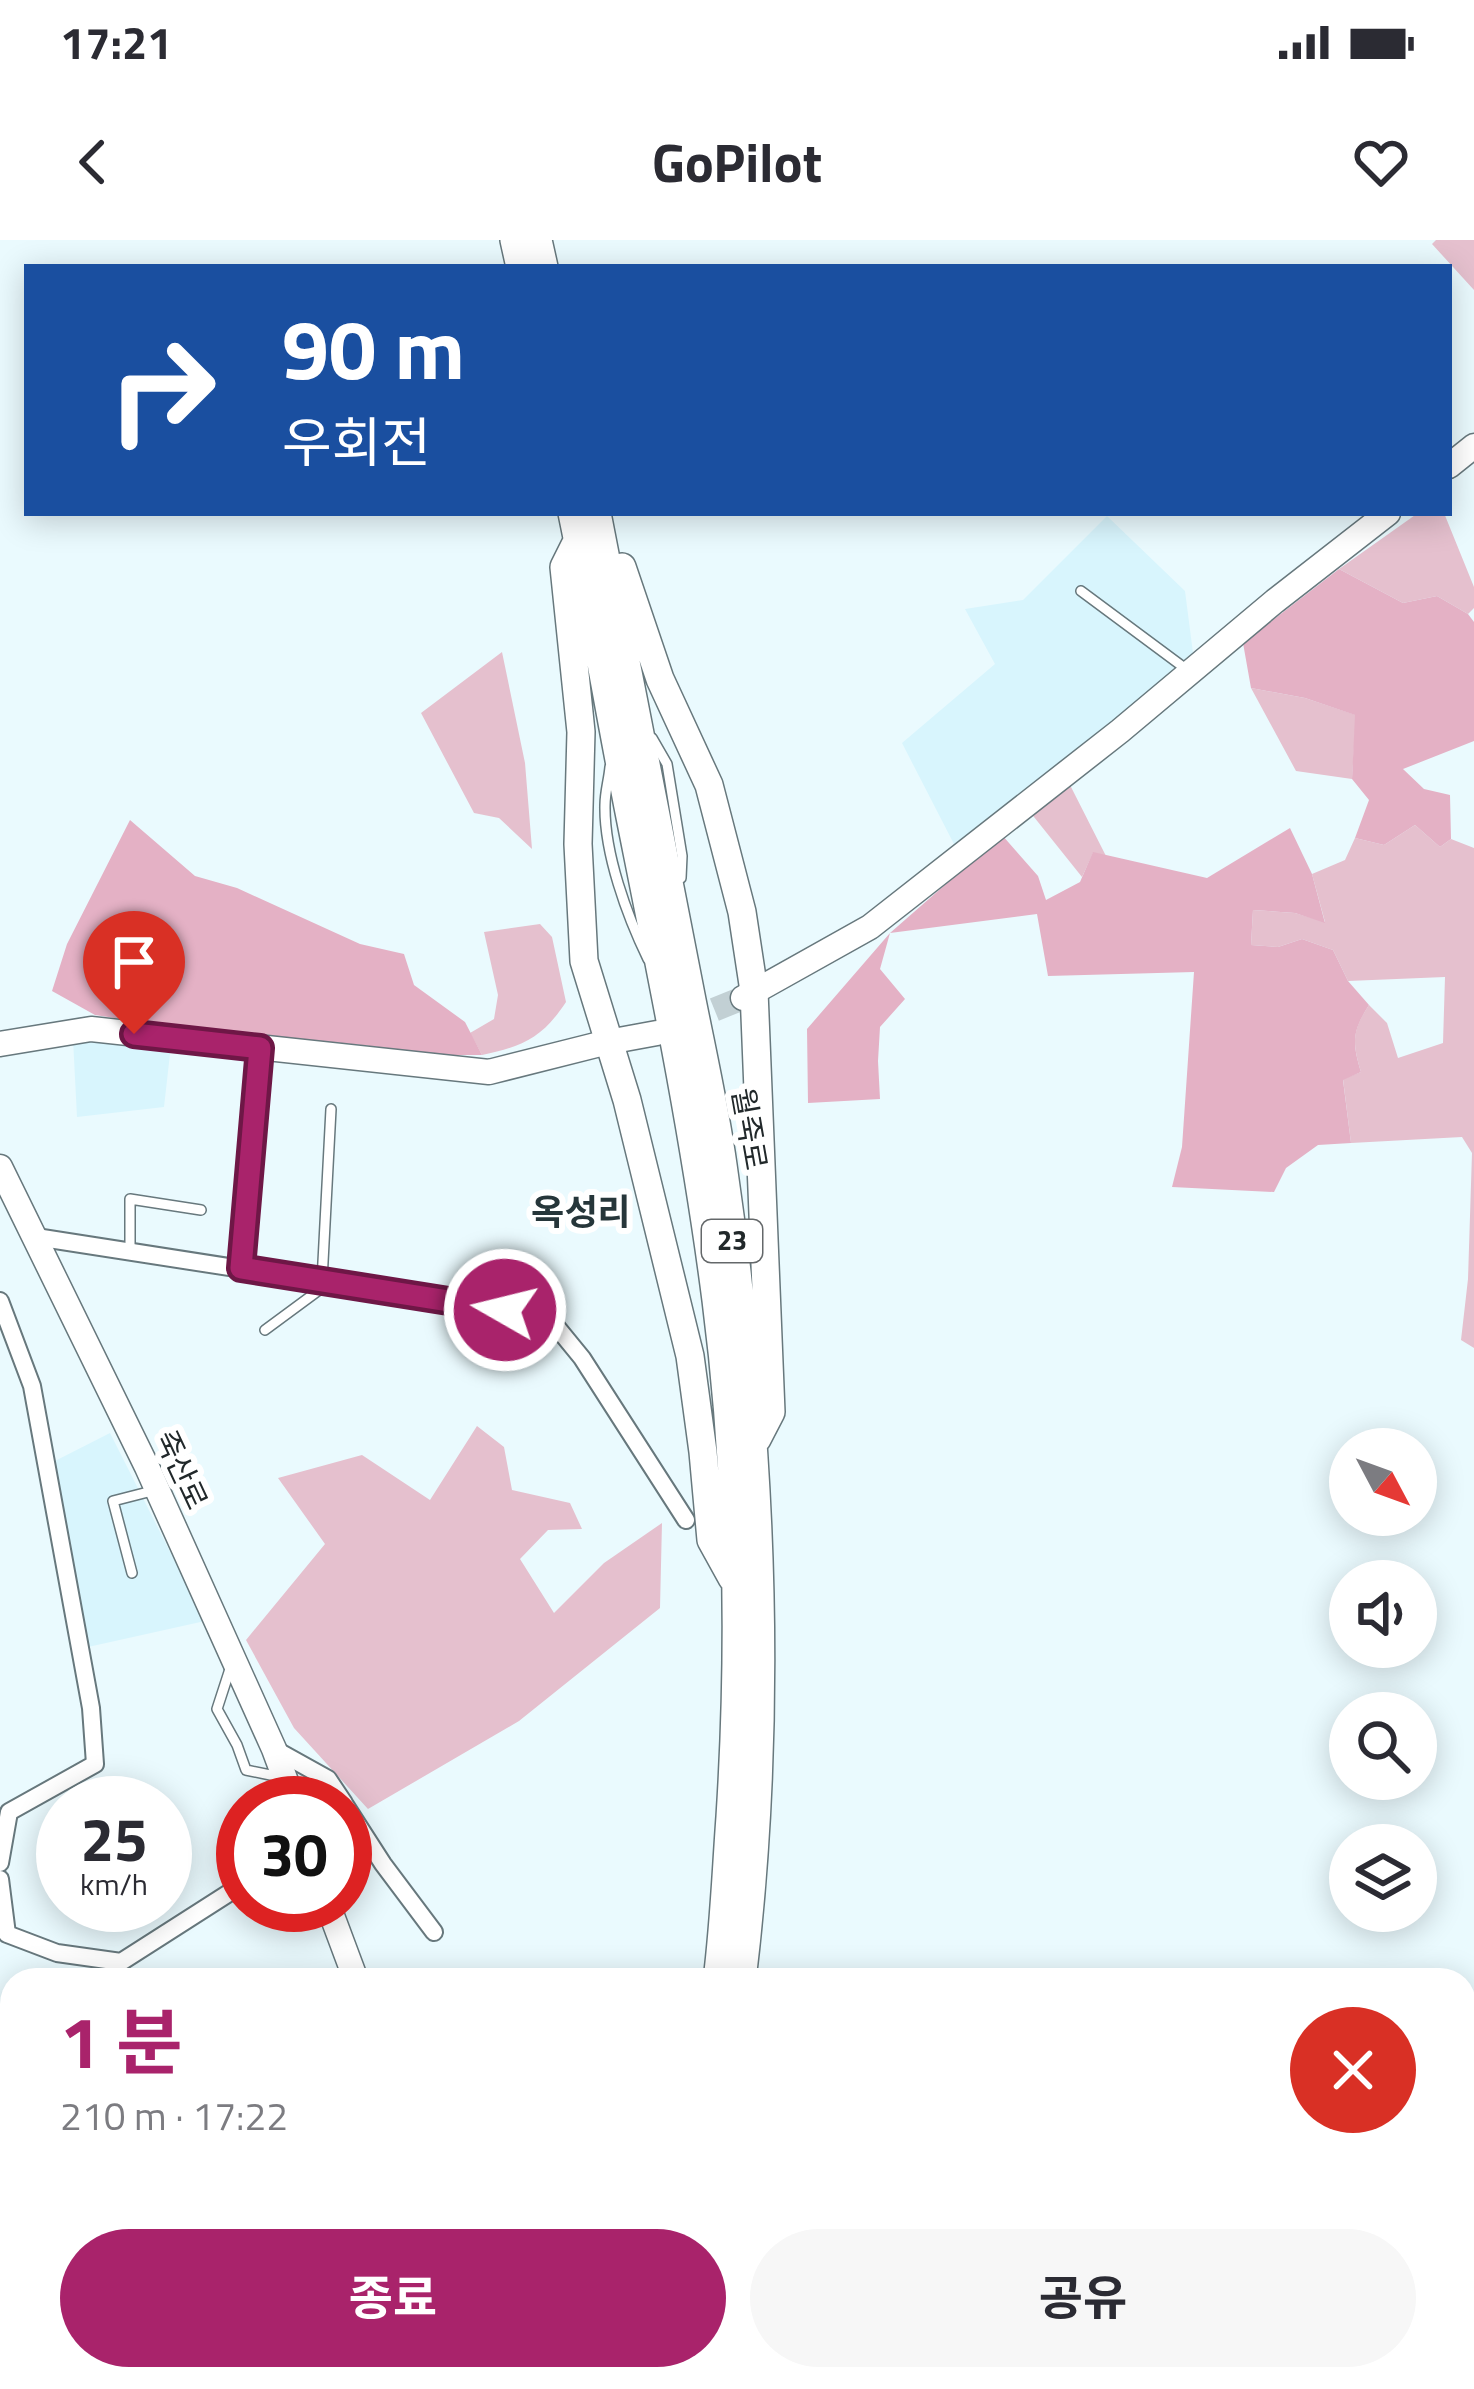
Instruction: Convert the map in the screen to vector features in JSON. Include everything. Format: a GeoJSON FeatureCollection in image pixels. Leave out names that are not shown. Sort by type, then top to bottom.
{"type":"FeatureCollection","features":[{"type":"Feature","properties":{"kind":"main road","name":"월죽로"},"geometry":{"type":"LineString","coordinates":[[598,516],[723,1163],[755,1443],[761,1559],[759,1751],[744,1968]]}},
{"type":"Feature","properties":{"kind":"main road"},"geometry":{"type":"LineString","coordinates":[[614,516],[624,576],[660,679],[709,785],[742,911],[771,1412],[755,1443]]}},
{"type":"Feature","properties":{"kind":"main road","name":"월죽로"},"geometry":{"type":"LineString","coordinates":[[575,526],[667,999],[716,1304],[736,1585],[735,1737],[718,1968]]}},
{"type":"Feature","properties":{"kind":"main road"},"geometry":{"type":"LineString","coordinates":[[575,526],[564,567],[581,732],[578,844],[584,961],[627,1100],[690,1357],[711,1540],[736,1585]]}},
{"type":"Feature","properties":{"kind":"street"},"geometry":{"type":"LineString","coordinates":[[748,994],[870,927],[1384,516]]}},
{"type":"Feature","properties":{"kind":"street"},"geometry":{"type":"LineString","coordinates":[[0,1045],[91,1029],[489,1072],[657,1033]]}},
{"type":"Feature","properties":{"kind":"street"},"geometry":{"type":"LineString","coordinates":[[241,1268],[260,1048]]}},
{"type":"Feature","properties":{"kind":"street","name":"죽산로"},"geometry":{"type":"LineString","coordinates":[[0,1167],[158,1490],[285,1776]]}},
{"type":"Feature","properties":{"kind":"street"},"geometry":{"type":"LineString","coordinates":[[37,1237],[505,1310],[555,1325],[582,1358],[686,1520]]}},
{"type":"Feature","properties":{"kind":"street"},"geometry":{"type":"LineString","coordinates":[[0,1300],[32,1386],[92,1708],[95,1764],[9,1812],[0,1863]]}},
{"type":"Feature","properties":{"kind":"street"},"geometry":{"type":"LineString","coordinates":[[274,1749],[323,1776]]}},
{"type":"Feature","properties":{"kind":"street"},"geometry":{"type":"LineString","coordinates":[[372,1847],[434,1932]]}},
{"type":"Feature","properties":{"kind":"street"},"geometry":{"type":"LineString","coordinates":[[0,1879],[7,1934],[57,1953],[121,1962],[216,1901]]}},
{"type":"Feature","properties":{"kind":"street"},"geometry":{"type":"LineString","coordinates":[[338,1932],[352,1968]]}},
{"type":"Feature","properties":{"kind":"lane"},"geometry":{"type":"LineString","coordinates":[[1081,591],[1190,672]]}},
{"type":"Feature","properties":{"kind":"lane"},"geometry":{"type":"LineString","coordinates":[[265,1330],[326,1282],[331,1109]]}},
{"type":"Feature","properties":{"kind":"lane"},"geometry":{"type":"LineString","coordinates":[[130,1251],[130,1199],[201,1210]]}},
{"type":"Feature","properties":{"kind":"lane"},"geometry":{"type":"LineString","coordinates":[[132,1574],[113,1501],[158,1490]]}},
{"type":"Feature","properties":{"kind":"lane"},"geometry":{"type":"LineString","coordinates":[[233,1658],[217,1709],[246,1770],[259,1776]]}},
{"type":"Feature","properties":{"kind":"shaded area"},"geometry":{"type":"Polygon","coordinates":[[[1436,240],[1474,240],[1474,290],[1452,264],[1432,244],[1436,240]]]}},
{"type":"Feature","properties":{"kind":"shaded area"},"geometry":{"type":"Polygon","coordinates":[[[1107,516],[1185,591],[1193,653],[955,846],[902,743],[995,664],[965,609],[1023,600],[1107,516]]]}},
{"type":"Feature","properties":{"kind":"shaded area"},"geometry":{"type":"Polygon","coordinates":[[[1414,516],[1445,516],[1474,587],[1474,608],[1468,614],[1437,596],[1403,603],[1339,569],[1414,516]]]}},
{"type":"Feature","properties":{"kind":"shaded area"},"geometry":{"type":"Polygon","coordinates":[[[1339,569],[1403,603],[1437,596],[1474,622],[1474,741],[1403,769],[1424,789],[1450,795],[1451,839],[1440,847],[1415,825],[1384,845],[1355,838],[1369,800],[1352,779],[1355,715],[1305,698],[1251,688],[1243,643],[1339,569]]]}},
{"type":"Feature","properties":{"kind":"shaded area"},"geometry":{"type":"Polygon","coordinates":[[[502,652],[525,763],[532,849],[499,818],[474,813],[421,713],[502,652]]]}},
{"type":"Feature","properties":{"kind":"shaded area"},"geometry":{"type":"Polygon","coordinates":[[[1251,688],[1305,698],[1356,715],[1352,779],[1296,771],[1251,688]]]}},
{"type":"Feature","properties":{"kind":"shaded area"},"geometry":{"type":"Polygon","coordinates":[[[1069,783],[1106,856],[1093,853],[1082,877],[1030,812],[1069,783]]]}},
{"type":"Feature","properties":{"kind":"shaded area"},"geometry":{"type":"Polygon","coordinates":[[[130,820],[195,876],[237,888],[360,944],[404,954],[414,985],[465,1022],[482,1055],[441,1055],[181,1028],[95,1015],[52,991],[67,944],[130,820]]]}},
{"type":"Feature","properties":{"kind":"shaded area"},"geometry":{"type":"Polygon","coordinates":[[[1415,825],[1440,847],[1451,839],[1474,848],[1474,1348],[1461,1340],[1472,1153],[1462,1137],[1351,1143],[1343,1079],[1361,1072],[1355,1037],[1369,1005],[1387,1023],[1398,1058],[1443,1043],[1445,977],[1348,981],[1333,950],[1302,939],[1278,947],[1251,945],[1253,910],[1295,913],[1325,922],[1312,874],[1345,860],[1355,838],[1384,845],[1415,825]]]}},
{"type":"Feature","properties":{"kind":"shaded area"},"geometry":{"type":"Polygon","coordinates":[[[1290,828],[1312,874],[1325,923],[1295,913],[1253,910],[1251,945],[1278,947],[1302,939],[1333,950],[1348,981],[1369,1005],[1355,1037],[1361,1072],[1343,1080],[1351,1143],[1318,1145],[1286,1168],[1274,1192],[1172,1187],[1182,1147],[1194,972],[1048,976],[1037,914],[890,933],[1002,835],[1038,876],[1046,900],[1080,882],[1093,852],[1207,878],[1290,828]]]}},
{"type":"Feature","properties":{"kind":"shaded area"},"geometry":{"type":"Polygon","coordinates":[[[540,924],[552,937],[566,1002],[531,1039],[482,1055],[470,1033],[494,1019],[498,995],[484,932],[540,924]]]}},
{"type":"Feature","properties":{"kind":"shaded area"},"geometry":{"type":"Polygon","coordinates":[[[890,933],[880,969],[905,999],[880,1027],[880,1099],[808,1103],[807,1029],[890,933]]]}},
{"type":"Feature","properties":{"kind":"shaded area"},"geometry":{"type":"Polygon","coordinates":[[[73,1039],[171,1045],[164,1107],[77,1117],[73,1039]]]}},
{"type":"Feature","properties":{"kind":"shaded area"},"geometry":{"type":"Polygon","coordinates":[[[477,1426],[504,1447],[512,1490],[570,1503],[582,1529],[548,1530],[520,1559],[554,1613],[604,1563],[662,1523],[660,1608],[519,1721],[372,1807],[372,1776],[338,1776],[294,1728],[246,1640],[325,1544],[278,1478],[362,1455],[430,1500],[477,1426]]]}},
{"type":"Feature","properties":{"kind":"shaded area"},"geometry":{"type":"Polygon","coordinates":[[[110,1433],[205,1621],[88,1647],[53,1462],[110,1433]]]}},
{"type":"Feature","properties":{"kind":"tunnel"},"geometry":{"type":"LineString","coordinates":[[681,1023],[743,998]]}},
{"type":"Feature","properties":{"kind":"district","name":"옥성리"},"geometry":{"type":"Point","coordinates":[581,1212]}},
{"type":"Feature","properties":{"kind":"route"},"geometry":{"type":"LineString","coordinates":[[134,1034],[260,1048],[241,1268],[505,1310]]}}]}
